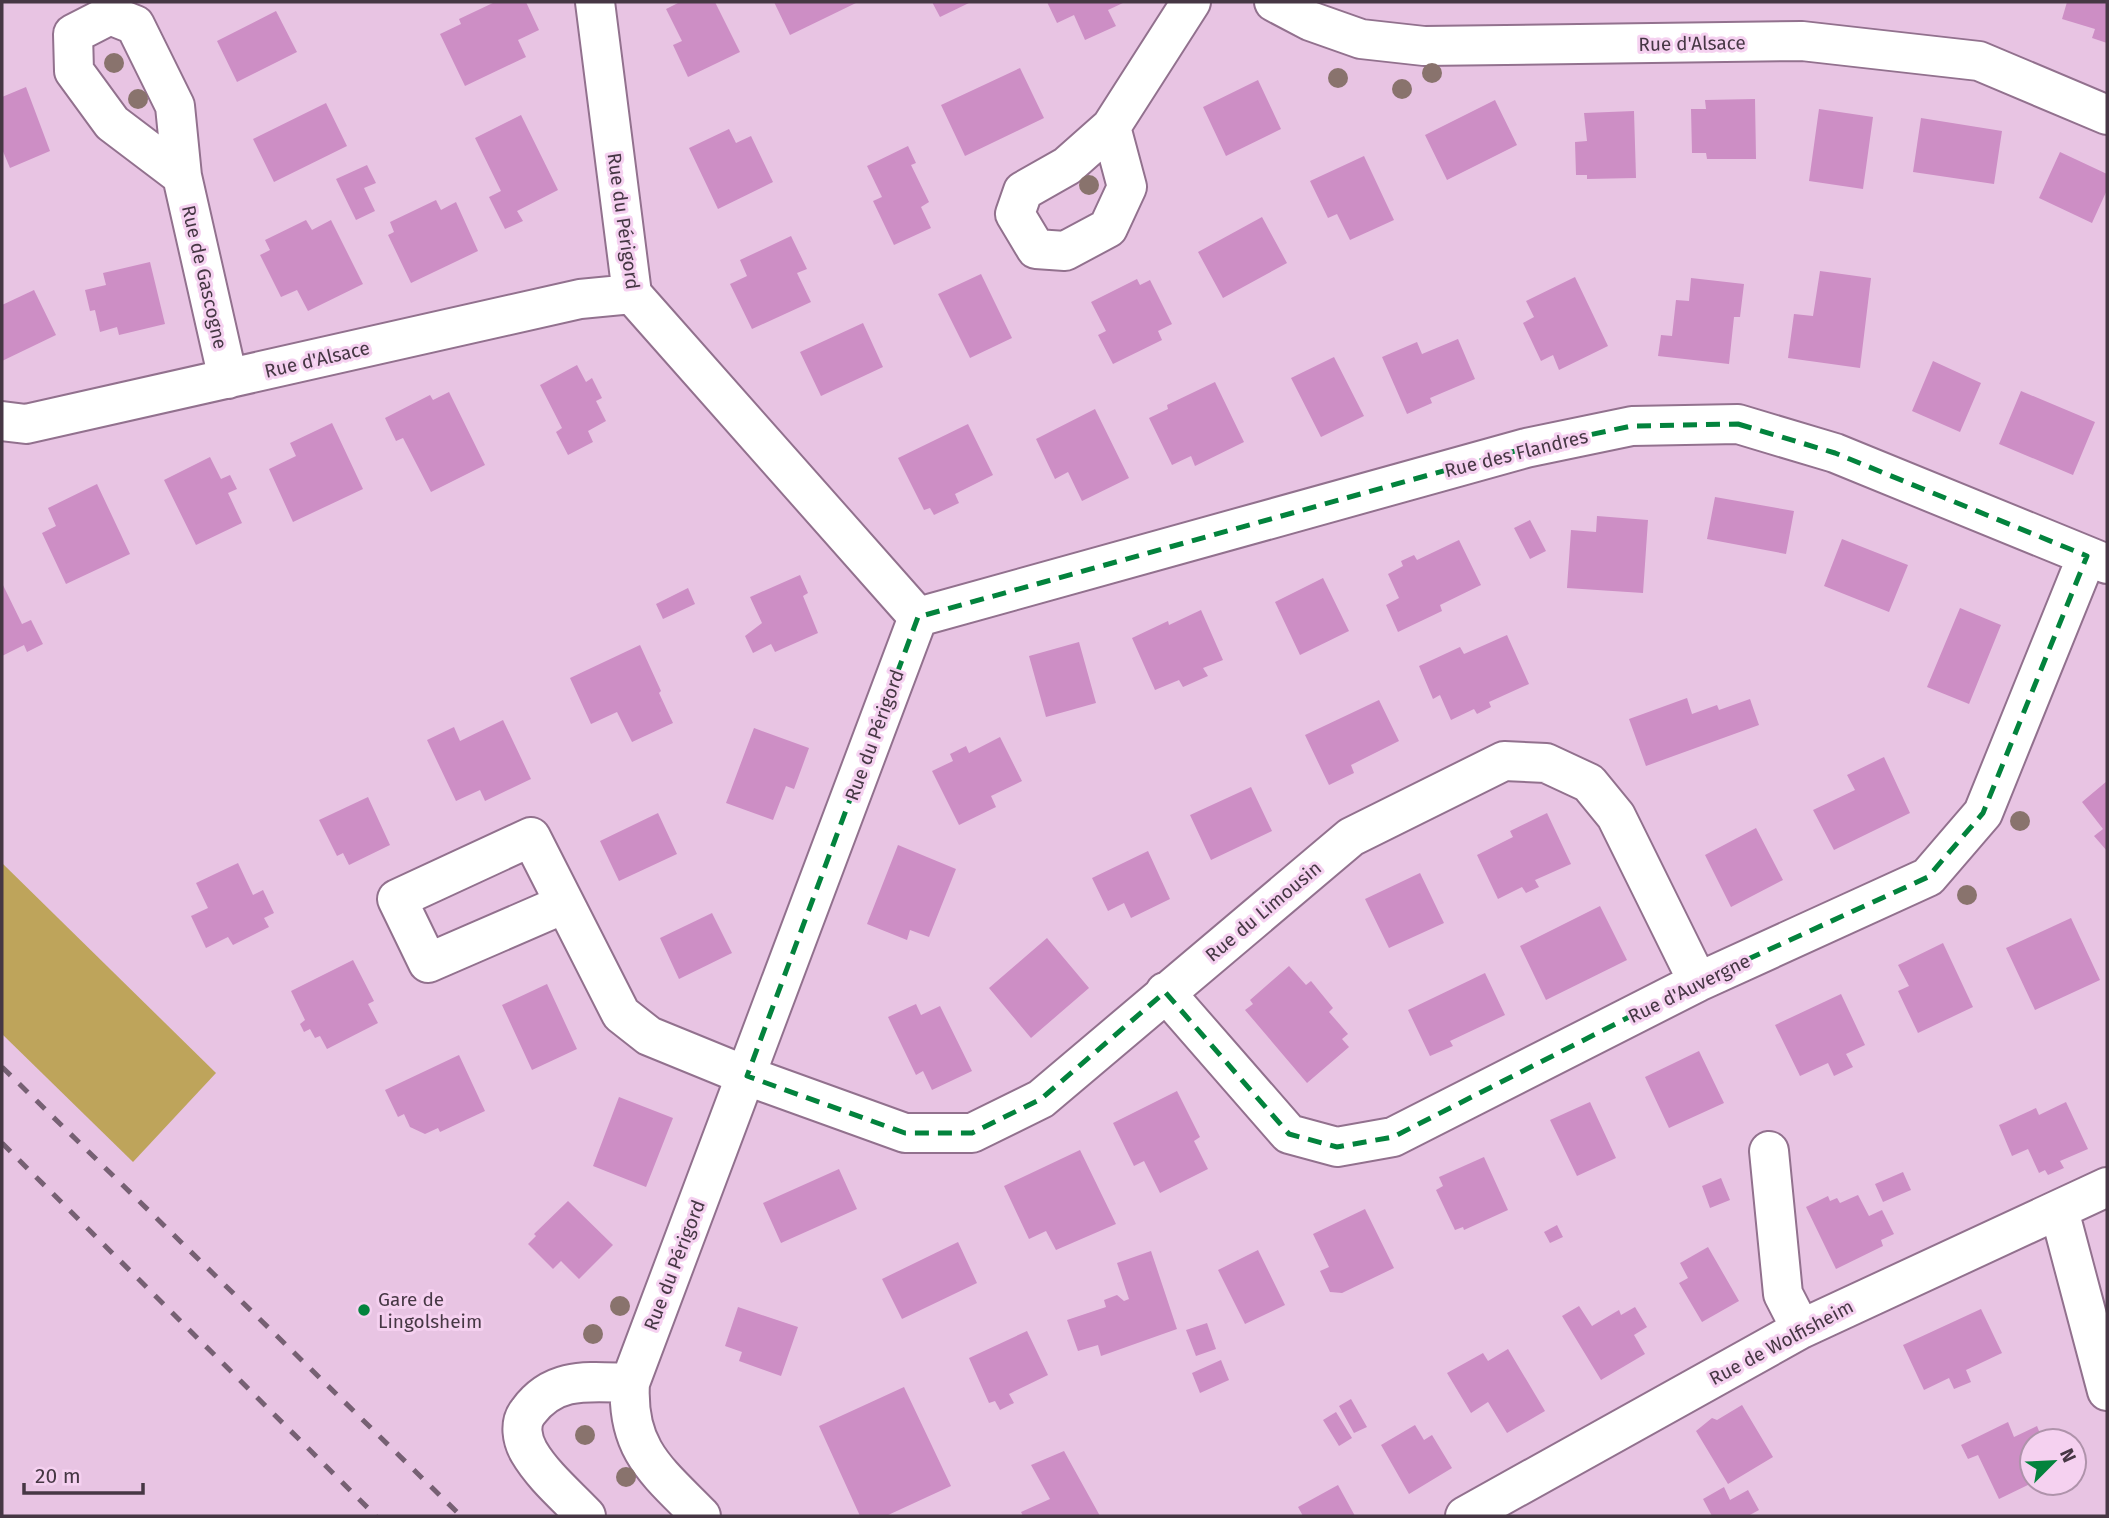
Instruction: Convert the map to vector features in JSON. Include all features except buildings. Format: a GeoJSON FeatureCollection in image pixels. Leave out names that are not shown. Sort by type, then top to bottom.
{"type":"FeatureCollection","features":[{"type":"Feature","properties":{"kind":"street","name":"Rue du Périgord"},"geometry":{"type":"LineString","coordinates":[[595,2],[632,295],[918,617],[630,1383],[631,1423],[640,1447],[655,1469],[701,1516]]}},
{"type":"Feature","properties":{"kind":"street"},"geometry":{"type":"LineString","coordinates":[[1111,127],[1191,2]]}},
{"type":"Feature","properties":{"kind":"street","name":"Rue d'Alsace"},"geometry":{"type":"LineString","coordinates":[[1274,2],[1310,21],[1361,38],[1424,46],[1801,41],[1979,61],[2107,115]]}},
{"type":"Feature","properties":{"kind":"street","name":"Rue de Gascogne"},"geometry":{"type":"LineString","coordinates":[[182,176],[228,379]]}},
{"type":"Feature","properties":{"kind":"street","name":"Rue d'Alsace"},"geometry":{"type":"LineString","coordinates":[[2,421],[26,424],[580,299],[632,295]]}},
{"type":"Feature","properties":{"kind":"street","name":"Rue des Flandres"},"geometry":{"type":"LineString","coordinates":[[918,617],[1526,448],[1632,426],[1738,425],[1835,453],[2097,560]]}},
{"type":"Feature","properties":{"kind":"street","name":"Rue d'Auvergne"},"geometry":{"type":"LineString","coordinates":[[1165,992],[1289,1134],[1338,1147],[1393,1137],[1698,982],[1928,877],[1983,813],[2097,560]]}},
{"type":"Feature","properties":{"kind":"street","name":"Rue du Limousin"},"geometry":{"type":"LineString","coordinates":[[564,904],[621,1014],[649,1036],[747,1076],[905,1133],[972,1133],[1041,1099],[1351,837],[1504,761],[1546,763],[1589,783],[1616,816],[1698,982]]}},
{"type":"Feature","properties":{"kind":"street"},"geometry":{"type":"LineString","coordinates":[[1769,1151],[1783,1294],[1801,1329]]}},
{"type":"Feature","properties":{"kind":"street","name":"Rue de Wolfisheim"},"geometry":{"type":"LineString","coordinates":[[1465,1516],[1801,1329],[2107,1187]]}},
{"type":"Feature","properties":{"kind":"street"},"geometry":{"type":"LineString","coordinates":[[2059,1210],[2107,1391]]}},
{"type":"Feature","properties":{"kind":"street"},"geometry":{"type":"LineString","coordinates":[[586,1516],[528,1451],[523,1435],[523,1418],[538,1398],[556,1387],[577,1382],[630,1383]]}},
{"type":"Feature","properties":{"kind":"highlighted area"},"geometry":{"type":"Polygon","coordinates":[[[1738,424],[1835,453],[2087,556],[1983,813],[1928,877],[1698,982],[1393,1137],[1337,1147],[1289,1134],[1165,992],[1041,1099],[972,1133],[905,1133],[747,1076],[918,617],[1526,448],[1632,426],[1738,424]]]}},
{"type":"Feature","properties":{"kind":"shaded area"},"geometry":{"type":"Polygon","coordinates":[[[2,863],[216,1073],[133,1162],[2,1034],[2,863]]]}},
{"type":"Feature","properties":{"kind":"railway"},"geometry":{"type":"LineString","coordinates":[[2,1067],[461,1516]]}},
{"type":"Feature","properties":{"kind":"railway"},"geometry":{"type":"LineString","coordinates":[[2,1143],[376,1516]]}},
{"type":"Feature","properties":{"kind":"place","name":"Gare de Lingolsheim"},"geometry":{"type":"Point","coordinates":[364,1310]}}]}
